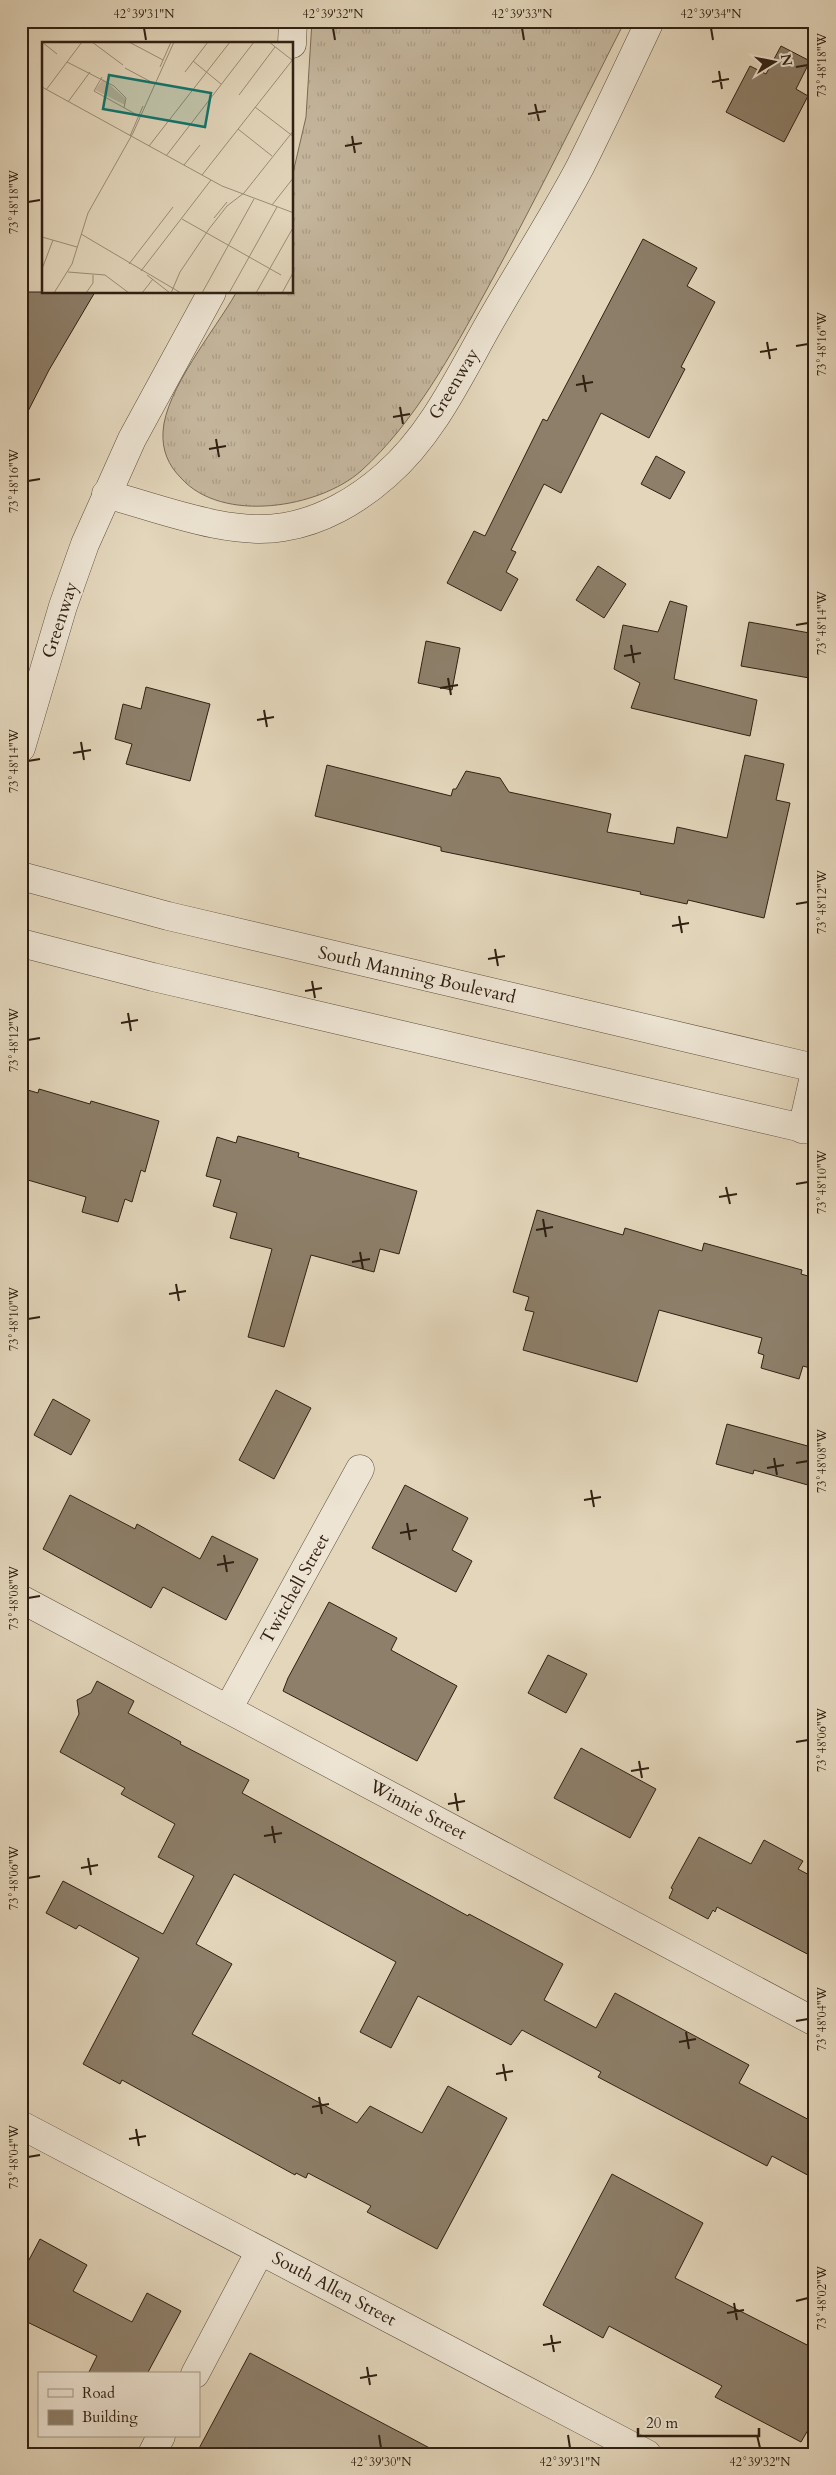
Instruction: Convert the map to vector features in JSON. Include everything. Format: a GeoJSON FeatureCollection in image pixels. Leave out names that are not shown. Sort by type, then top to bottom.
{"type":"FeatureCollection","features":[{"type":"Feature","properties":{"kind":"street"},"geometry":{"type":"LineString","coordinates":[[292,42],[293,21]]}},
{"type":"Feature","properties":{"kind":"street","name":"Greenway"},"geometry":{"type":"LineString","coordinates":[[106,494],[226,526],[274,529],[307,521],[342,506],[364,494],[388,474],[426,429],[458,381],[579,168],[650,21]]}},
{"type":"Feature","properties":{"kind":"street","name":"Greenway"},"geometry":{"type":"LineString","coordinates":[[21,748],[63,606],[85,544],[106,494],[156,392],[211,294]]}},
{"type":"Feature","properties":{"kind":"street","name":"South Manning Boulevard"},"geometry":{"type":"LineString","coordinates":[[21,876],[168,916],[815,1070]]}},
{"type":"Feature","properties":{"kind":"street"},"geometry":{"type":"LineString","coordinates":[[21,943],[172,981],[808,1130],[815,1070]]}},
{"type":"Feature","properties":{"kind":"street","name":"Twitchell Street"},"geometry":{"type":"LineString","coordinates":[[228,1709],[360,1468]]}},
{"type":"Feature","properties":{"kind":"street","name":"Winnie Street"},"geometry":{"type":"LineString","coordinates":[[21,1599],[815,2022]]}},
{"type":"Feature","properties":{"kind":"street","name":"South Allen Street"},"geometry":{"type":"LineString","coordinates":[[21,2125],[646,2454]]}},
{"type":"Feature","properties":{"kind":"street"},"geometry":{"type":"LineString","coordinates":[[195,2372],[260,2251]]}},
{"type":"Feature","properties":{"kind":"street"},"geometry":{"type":"LineString","coordinates":[[152,2454],[160,2438]]}},
{"type":"Feature","properties":{"kind":"green space"},"geometry":{"type":"Polygon","coordinates":[[[312,21],[625,21],[473,315],[431,386],[399,431],[361,471],[343,484],[321,494],[296,502],[271,506],[245,506],[221,502],[199,492],[181,478],[173,468],[167,457],[164,445],[163,432],[166,415],[181,379],[235,294],[294,294],[294,169],[306,117],[312,21]]]}},
{"type":"Feature","properties":{"kind":"building"},"geometry":{"type":"Polygon","coordinates":[[[781,46],[810,61],[796,89],[808,96],[784,142],[726,112],[750,66],[766,74],[781,46]]]}},
{"type":"Feature","properties":{"kind":"building"},"geometry":{"type":"Polygon","coordinates":[[[643,239],[697,268],[687,286],[715,302],[681,367],[685,369],[649,438],[601,413],[561,493],[544,484],[511,550],[516,552],[506,572],[518,579],[501,611],[447,583],[474,531],[485,536],[543,419],[547,421],[643,239]]]}},
{"type":"Feature","properties":{"kind":"building"},"geometry":{"type":"Polygon","coordinates":[[[21,292],[94,294],[49,370],[21,425],[21,292]]]}},
{"type":"Feature","properties":{"kind":"building"},"geometry":{"type":"Polygon","coordinates":[[[656,456],[685,472],[670,499],[641,484],[656,456]]]}},
{"type":"Feature","properties":{"kind":"building"},"geometry":{"type":"Polygon","coordinates":[[[598,566],[626,584],[604,618],[576,600],[598,566]]]}},
{"type":"Feature","properties":{"kind":"building"},"geometry":{"type":"Polygon","coordinates":[[[670,601],[687,606],[674,679],[757,700],[750,736],[631,708],[640,683],[614,669],[623,625],[658,632],[670,601]]]}},
{"type":"Feature","properties":{"kind":"building"},"geometry":{"type":"Polygon","coordinates":[[[749,622],[815,634],[815,679],[741,666],[749,622]]]}},
{"type":"Feature","properties":{"kind":"building"},"geometry":{"type":"Polygon","coordinates":[[[426,641],[460,648],[452,690],[418,683],[426,641]]]}},
{"type":"Feature","properties":{"kind":"building"},"geometry":{"type":"Polygon","coordinates":[[[146,687],[210,704],[190,781],[126,764],[132,744],[115,739],[123,704],[141,709],[146,687]]]}},
{"type":"Feature","properties":{"kind":"building"},"geometry":{"type":"Polygon","coordinates":[[[745,755],[784,764],[776,800],[790,803],[764,918],[688,900],[687,904],[640,894],[641,892],[441,851],[441,847],[315,816],[327,765],[451,796],[453,789],[456,789],[466,771],[500,778],[509,792],[611,814],[607,832],[674,844],[677,827],[727,838],[745,755]]]}},
{"type":"Feature","properties":{"kind":"building"},"geometry":{"type":"Polygon","coordinates":[[[21,1088],[38,1093],[39,1089],[90,1104],[91,1101],[159,1121],[145,1172],[141,1170],[132,1202],[125,1199],[118,1222],[82,1212],[86,1197],[21,1178],[21,1088]]]}},
{"type":"Feature","properties":{"kind":"building"},"geometry":{"type":"Polygon","coordinates":[[[238,1136],[299,1153],[298,1157],[417,1191],[399,1254],[380,1249],[374,1272],[311,1255],[284,1347],[248,1337],[272,1249],[230,1238],[237,1213],[213,1206],[221,1180],[206,1176],[217,1137],[236,1143],[238,1136]]]}},
{"type":"Feature","properties":{"kind":"building"},"geometry":{"type":"Polygon","coordinates":[[[537,1210],[623,1235],[625,1228],[702,1251],[704,1243],[802,1270],[801,1274],[815,1278],[815,1350],[810,1368],[803,1366],[799,1379],[761,1368],[764,1355],[758,1353],[762,1338],[659,1310],[637,1382],[523,1350],[534,1312],[525,1310],[529,1297],[513,1292],[537,1210]]]}},
{"type":"Feature","properties":{"kind":"building"},"geometry":{"type":"Polygon","coordinates":[[[276,1390],[311,1408],[274,1479],[239,1460],[276,1390]]]}},
{"type":"Feature","properties":{"kind":"building"},"geometry":{"type":"Polygon","coordinates":[[[53,1399],[90,1420],[71,1455],[34,1435],[53,1399]]]}},
{"type":"Feature","properties":{"kind":"building"},"geometry":{"type":"Polygon","coordinates":[[[727,1424],[815,1448],[815,1487],[754,1470],[753,1474],[716,1464],[727,1424]]]}},
{"type":"Feature","properties":{"kind":"building"},"geometry":{"type":"Polygon","coordinates":[[[405,1485],[468,1518],[452,1550],[472,1561],[456,1592],[372,1548],[405,1485]]]}},
{"type":"Feature","properties":{"kind":"building"},"geometry":{"type":"Polygon","coordinates":[[[70,1495],[135,1529],[137,1524],[200,1559],[212,1536],[258,1559],[226,1620],[163,1587],[151,1608],[43,1549],[70,1495]]]}},
{"type":"Feature","properties":{"kind":"building"},"geometry":{"type":"Polygon","coordinates":[[[329,1602],[397,1638],[391,1650],[457,1686],[417,1761],[283,1691],[288,1678],[329,1602]]]}},
{"type":"Feature","properties":{"kind":"building"},"geometry":{"type":"Polygon","coordinates":[[[548,1655],[587,1674],[566,1713],[528,1693],[548,1655]]]}},
{"type":"Feature","properties":{"kind":"building"},"geometry":{"type":"Polygon","coordinates":[[[97,1681],[134,1701],[128,1713],[181,1742],[180,1744],[249,1780],[242,1793],[468,1916],[469,1914],[563,1964],[544,2000],[596,2028],[615,1993],[749,2065],[739,2083],[815,2123],[815,2179],[772,2156],[767,2166],[598,2077],[601,2072],[522,2030],[511,2045],[418,1996],[391,2048],[360,2032],[396,1962],[234,1874],[196,1944],[232,1964],[192,2034],[357,2123],[370,2106],[422,2133],[448,2086],[507,2118],[437,2249],[367,2212],[371,2206],[308,2173],[306,2178],[296,2173],[295,2175],[122,2080],[120,2084],[83,2064],[139,1958],[79,1925],[76,1929],[46,1913],[63,1881],[163,1934],[194,1876],[158,1857],[175,1824],[121,1794],[125,1788],[60,1752],[79,1714],[77,1700],[91,1693],[97,1681]]]}},
{"type":"Feature","properties":{"kind":"building"},"geometry":{"type":"Polygon","coordinates":[[[581,1748],[656,1789],[630,1838],[554,1798],[581,1748]]]}},
{"type":"Feature","properties":{"kind":"building"},"geometry":{"type":"Polygon","coordinates":[[[699,1837],[751,1864],[764,1840],[803,1861],[798,1869],[815,1878],[815,1958],[717,1907],[708,1919],[669,1898],[673,1889],[671,1888],[699,1837]]]}},
{"type":"Feature","properties":{"kind":"building"},"geometry":{"type":"Polygon","coordinates":[[[612,2174],[703,2223],[675,2278],[815,2349],[815,2418],[801,2442],[715,2397],[722,2386],[609,2326],[603,2338],[543,2305],[612,2174]]]}},
{"type":"Feature","properties":{"kind":"building"},"geometry":{"type":"Polygon","coordinates":[[[40,2239],[87,2265],[73,2291],[132,2322],[147,2293],[181,2311],[148,2372],[89,2372],[97,2356],[21,2319],[21,2275],[40,2239]]]}},
{"type":"Feature","properties":{"kind":"building"},"geometry":{"type":"Polygon","coordinates":[[[250,2353],[352,2407],[441,2454],[196,2454],[250,2353]]]}}]}
